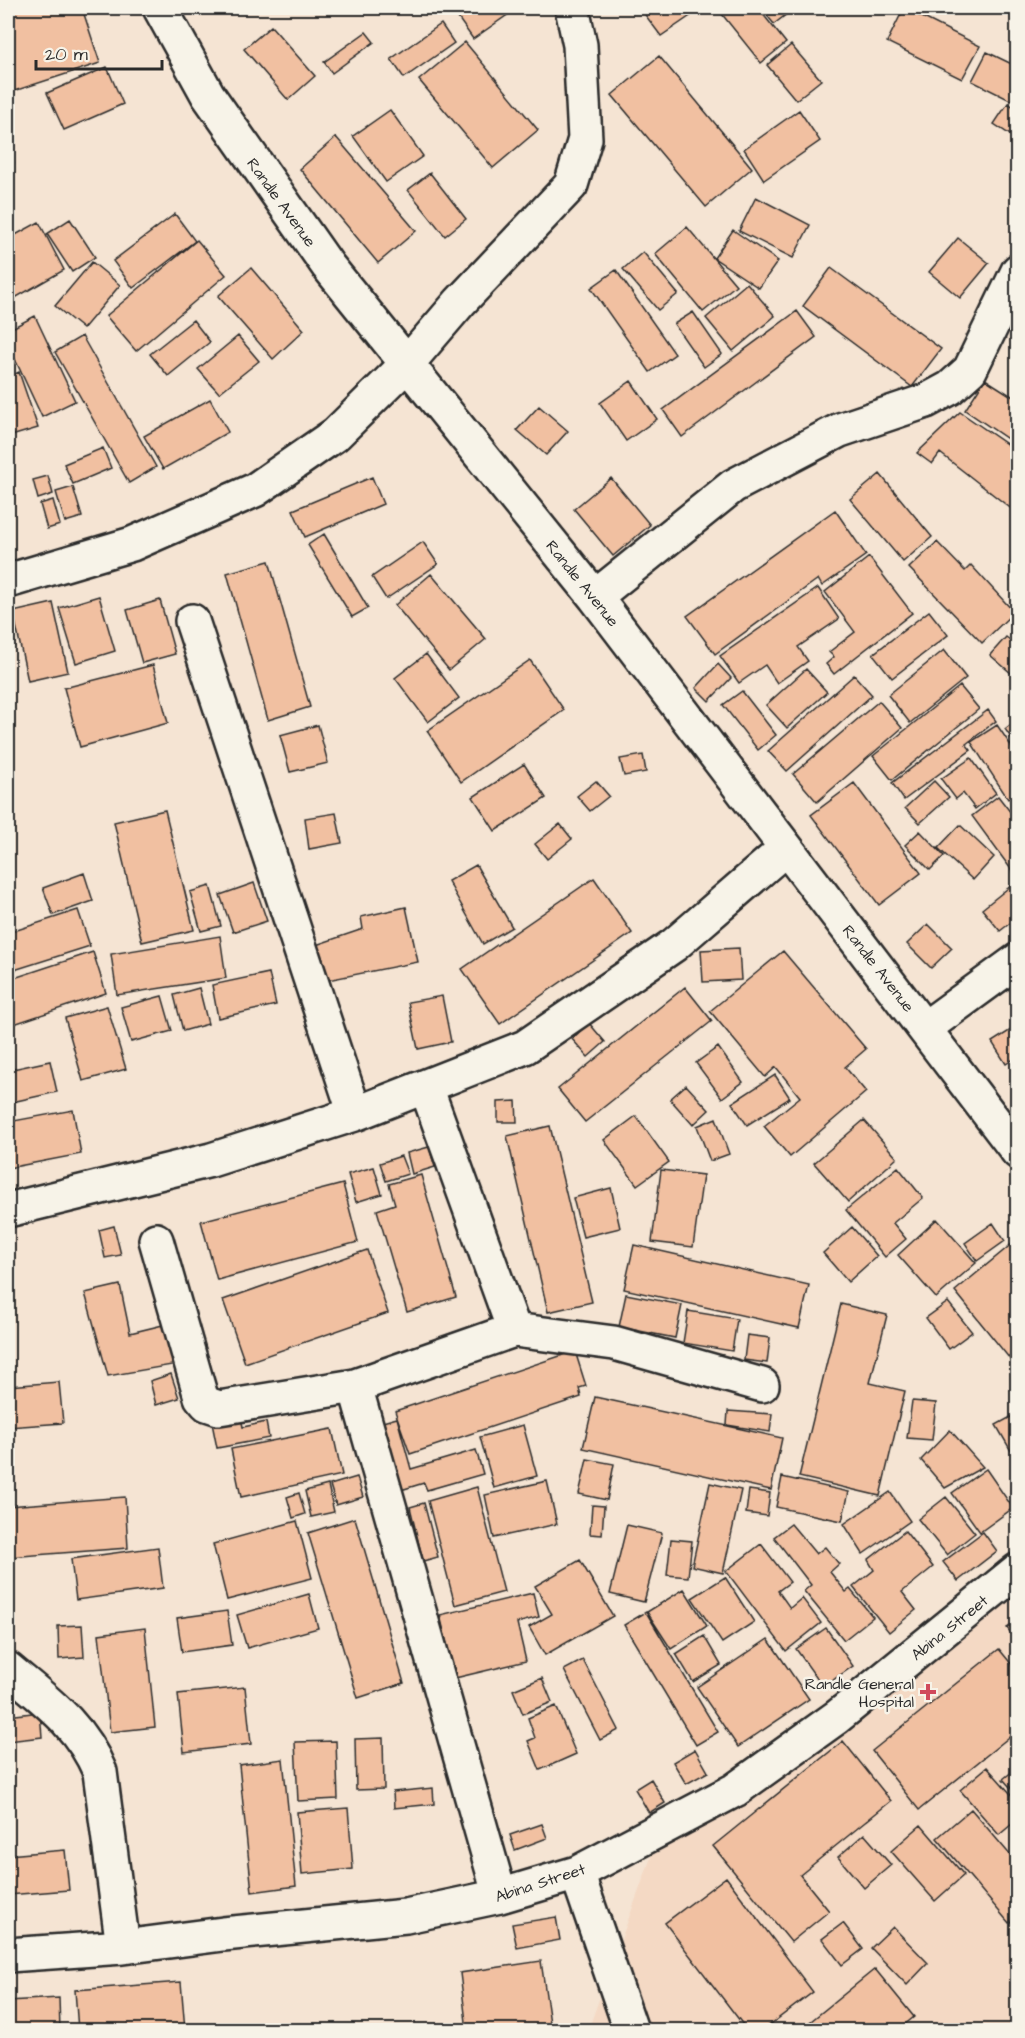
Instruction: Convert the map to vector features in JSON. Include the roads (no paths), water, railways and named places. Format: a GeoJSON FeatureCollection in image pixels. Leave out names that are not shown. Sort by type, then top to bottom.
{"type":"FeatureCollection","features":[{"type":"Feature","properties":{"kind":"street","name":"Randle Avenue"},"geometry":{"type":"LineString","coordinates":[[160,8],[208,95],[256,167],[406,365],[595,597],[925,1028],[1017,1152]]}},
{"type":"Feature","properties":{"kind":"street"},"geometry":{"type":"LineString","coordinates":[[8,581],[132,544],[255,490],[336,434],[406,365],[460,302],[571,184],[585,139],[580,45],[572,8]]}},
{"type":"Feature","properties":{"kind":"street"},"geometry":{"type":"LineString","coordinates":[[595,597],[733,486],[840,430],[926,401],[950,388],[970,370],[1017,271]]}},
{"type":"Feature","properties":{"kind":"street"},"geometry":{"type":"LineString","coordinates":[[192,621],[355,1114]]}},
{"type":"Feature","properties":{"kind":"street"},"geometry":{"type":"LineString","coordinates":[[8,1210],[211,1160],[355,1114],[525,1047],[674,945],[786,848]]}},
{"type":"Feature","properties":{"kind":"street"},"geometry":{"type":"LineString","coordinates":[[925,1028],[1017,960]]}},
{"type":"Feature","properties":{"kind":"street"},"geometry":{"type":"LineString","coordinates":[[426,1087],[514,1330]]}},
{"type":"Feature","properties":{"kind":"street"},"geometry":{"type":"LineString","coordinates":[[156,1240],[197,1385],[207,1404],[219,1408],[355,1386],[514,1330],[614,1343],[762,1385]]}},
{"type":"Feature","properties":{"kind":"street"},"geometry":{"type":"LineString","coordinates":[[355,1386],[500,1896]]}},
{"type":"Feature","properties":{"kind":"street","name":"Abina Street"},"geometry":{"type":"LineString","coordinates":[[8,1955],[123,1947],[406,1916],[500,1896],[577,1873],[735,1790],[837,1717],[1017,1570]]}},
{"type":"Feature","properties":{"kind":"street"},"geometry":{"type":"LineString","coordinates":[[8,1669],[69,1720],[90,1748],[100,1772],[123,1947]]}},
{"type":"Feature","properties":{"kind":"street"},"geometry":{"type":"LineString","coordinates":[[577,1873],[631,2031]]}},
{"type":"Feature","properties":{"kind":"place","name":"Randle General Hospital"},"geometry":{"type":"Point","coordinates":[928,1692]}}]}
